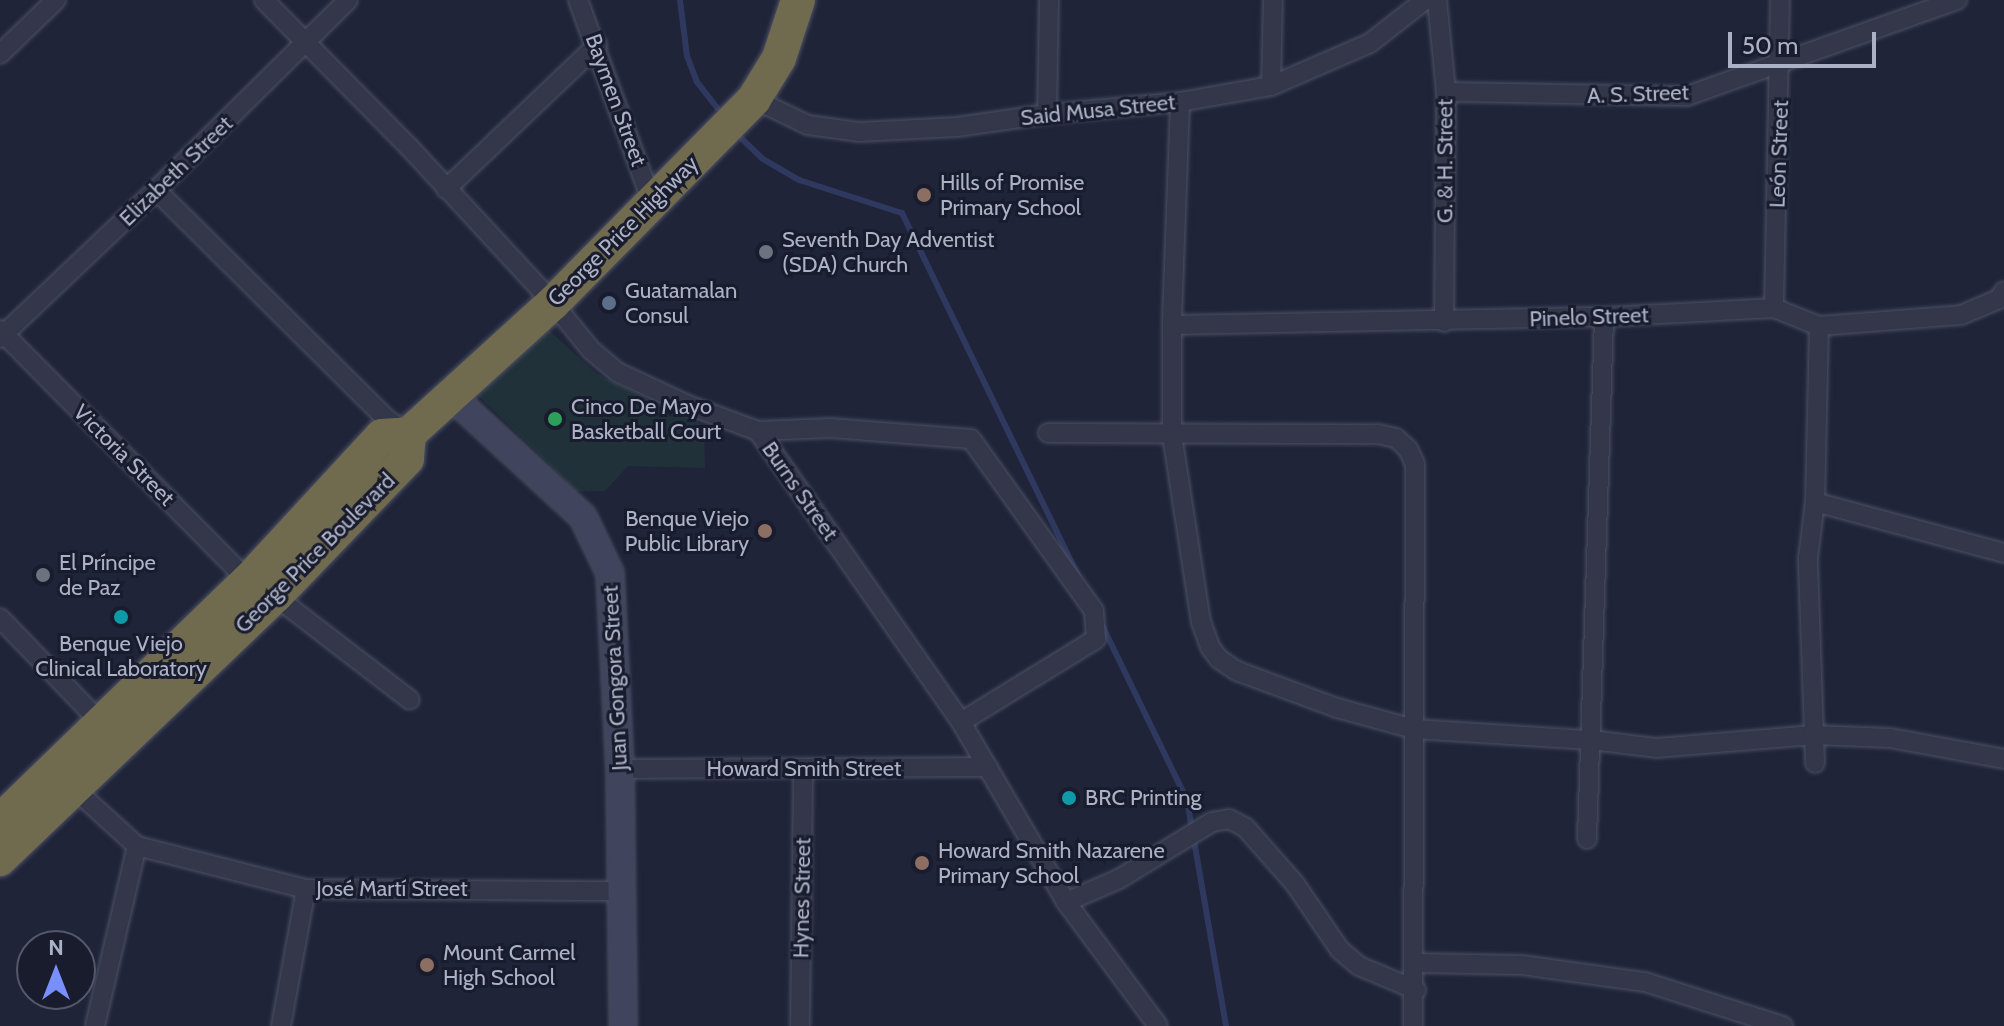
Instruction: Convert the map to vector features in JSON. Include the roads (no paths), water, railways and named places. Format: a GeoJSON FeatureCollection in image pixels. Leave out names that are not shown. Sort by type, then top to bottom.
{"type":"FeatureCollection","features":[{"type":"Feature","properties":{"kind":"highway","name":"George Price Highway"},"geometry":{"type":"LineString","coordinates":[[409,434],[553,303],[651,200],[754,99],[779,58],[798,0]]}},
{"type":"Feature","properties":{"kind":"highway","name":"George Price Boulevard"},"geometry":{"type":"LineString","coordinates":[[0,821],[63,778],[262,588],[382,436],[409,434]]}},
{"type":"Feature","properties":{"kind":"highway","name":"George Price Boulevard"},"geometry":{"type":"LineString","coordinates":[[0,859],[63,778]]}},
{"type":"Feature","properties":{"kind":"street"},"geometry":{"type":"LineString","coordinates":[[0,54],[56,0]]}},
{"type":"Feature","properties":{"kind":"street","name":"Burns Street"},"geometry":{"type":"LineString","coordinates":[[264,0],[553,303],[591,350],[617,372],[688,405],[758,431],[961,722],[1066,902],[1158,1026]]}},
{"type":"Feature","properties":{"kind":"street","name":"Elizabeth Street"},"geometry":{"type":"LineString","coordinates":[[1,334],[156,190],[348,0]]}},
{"type":"Feature","properties":{"kind":"street","name":"Baymen Street"},"geometry":{"type":"LineString","coordinates":[[578,0],[597,45],[651,200]]}},
{"type":"Feature","properties":{"kind":"street"},"geometry":{"type":"LineString","coordinates":[[1047,114],[1049,0]]}},
{"type":"Feature","properties":{"kind":"street"},"geometry":{"type":"LineString","coordinates":[[1271,86],[1273,0]]}},
{"type":"Feature","properties":{"kind":"street","name":"Said Musa Street"},"geometry":{"type":"LineString","coordinates":[[754,99],[808,125],[859,132],[957,127],[1047,114],[1180,102],[1271,86],[1370,43],[1425,0]]}},
{"type":"Feature","properties":{"kind":"street","name":"G. & H. Street"},"geometry":{"type":"LineString","coordinates":[[1437,0],[1446,92],[1444,322]]}},
{"type":"Feature","properties":{"kind":"street","name":"León Street"},"geometry":{"type":"LineString","coordinates":[[1774,308],[1780,0]]}},
{"type":"Feature","properties":{"kind":"street","name":"A. S. Street"},"geometry":{"type":"LineString","coordinates":[[1446,92],[1687,96],[1781,60],[1957,0]]}},
{"type":"Feature","properties":{"kind":"street"},"geometry":{"type":"LineString","coordinates":[[446,189],[597,45]]}},
{"type":"Feature","properties":{"kind":"street"},"geometry":{"type":"LineString","coordinates":[[1180,102],[1172,325],[1172,435],[1201,622],[1210,647],[1219,659],[1237,671],[1337,708],[1414,729],[1591,740],[1656,748],[1813,735],[1890,738],[2004,759]]}},
{"type":"Feature","properties":{"kind":"street"},"geometry":{"type":"LineString","coordinates":[[156,190],[387,419],[409,434]]}},
{"type":"Feature","properties":{"kind":"street","name":"Pinelo Street"},"geometry":{"type":"LineString","coordinates":[[1172,325],[1444,322],[1774,308],[1819,326],[1961,315],[2001,295]]}},
{"type":"Feature","properties":{"kind":"street"},"geometry":{"type":"LineString","coordinates":[[1587,839],[1604,317]]}},
{"type":"Feature","properties":{"kind":"street"},"geometry":{"type":"LineString","coordinates":[[1815,763],[1808,558],[1815,502],[1819,326]]}},
{"type":"Feature","properties":{"kind":"street","name":"Victoria Street"},"geometry":{"type":"LineString","coordinates":[[1,334],[262,588],[410,700]]}},
{"type":"Feature","properties":{"kind":"street","name":"Juan Gongora Street"},"geometry":{"type":"LineString","coordinates":[[450,395],[583,517],[610,573],[620,769],[623,1026]]}},
{"type":"Feature","properties":{"kind":"street"},"geometry":{"type":"LineString","coordinates":[[758,431],[831,428],[971,439],[1094,611],[1096,639],[961,722]]}},
{"type":"Feature","properties":{"kind":"street"},"geometry":{"type":"LineString","coordinates":[[1048,433],[1378,434],[1396,438],[1408,449],[1415,464],[1416,990],[1413,1026]]}},
{"type":"Feature","properties":{"kind":"street"},"geometry":{"type":"LineString","coordinates":[[1815,502],[2004,553]]}},
{"type":"Feature","properties":{"kind":"street"},"geometry":{"type":"LineString","coordinates":[[0,618],[111,733]]}},
{"type":"Feature","properties":{"kind":"street","name":"Howard Smith Street"},"geometry":{"type":"LineString","coordinates":[[620,769],[988,767]]}},
{"type":"Feature","properties":{"kind":"street","name":"Hynes Street"},"geometry":{"type":"LineString","coordinates":[[800,1026],[803,770]]}},
{"type":"Feature","properties":{"kind":"street","name":"José Martí Street"},"geometry":{"type":"LineString","coordinates":[[63,778],[137,846],[306,889],[622,891]]}},
{"type":"Feature","properties":{"kind":"street"},"geometry":{"type":"LineString","coordinates":[[1066,902],[1119,879],[1212,822],[1229,819],[1245,827],[1295,884],[1340,950],[1369,971],[1416,990]]}},
{"type":"Feature","properties":{"kind":"street"},"geometry":{"type":"LineString","coordinates":[[95,1026],[137,846]]}},
{"type":"Feature","properties":{"kind":"street"},"geometry":{"type":"LineString","coordinates":[[281,1026],[306,889]]}},
{"type":"Feature","properties":{"kind":"street"},"geometry":{"type":"LineString","coordinates":[[1415,963],[1522,965],[1645,982],[1783,1026]]}},
{"type":"Feature","properties":{"kind":"waterway"},"geometry":{"type":"LineString","coordinates":[[680,0],[687,56],[697,82],[717,108]]}},
{"type":"Feature","properties":{"kind":"waterway"},"geometry":{"type":"LineString","coordinates":[[741,138],[763,159],[799,180],[902,213],[1078,575]]}},
{"type":"Feature","properties":{"kind":"waterway"},"geometry":{"type":"LineString","coordinates":[[1102,625],[1187,800],[1226,1026]]}},
{"type":"Feature","properties":{"kind":"place","name":"Hills of Promise Primary School"},"geometry":{"type":"Point","coordinates":[924,195]}},
{"type":"Feature","properties":{"kind":"place","name":"Seventh Day Adventist (SDA) Church"},"geometry":{"type":"Point","coordinates":[766,252]}},
{"type":"Feature","properties":{"kind":"place","name":"Guatamalan Consul"},"geometry":{"type":"Point","coordinates":[609,303]}},
{"type":"Feature","properties":{"kind":"place","name":"Cinco De Mayo Basketball Court"},"geometry":{"type":"Point","coordinates":[555,419]}},
{"type":"Feature","properties":{"kind":"place","name":"Benque Viejo Public Library"},"geometry":{"type":"Point","coordinates":[765,531]}},
{"type":"Feature","properties":{"kind":"place","name":"El Príncipe de Paz"},"geometry":{"type":"Point","coordinates":[43,575]}},
{"type":"Feature","properties":{"kind":"place","name":"Benque Viejo Clinical Laboratory"},"geometry":{"type":"Point","coordinates":[121,617]}},
{"type":"Feature","properties":{"kind":"place","name":"BRC Printing"},"geometry":{"type":"Point","coordinates":[1069,798]}},
{"type":"Feature","properties":{"kind":"place","name":"Howard Smith Nazarene Primary School"},"geometry":{"type":"Point","coordinates":[922,863]}},
{"type":"Feature","properties":{"kind":"place","name":"Mount Carmel High School"},"geometry":{"type":"Point","coordinates":[427,965]}}]}
